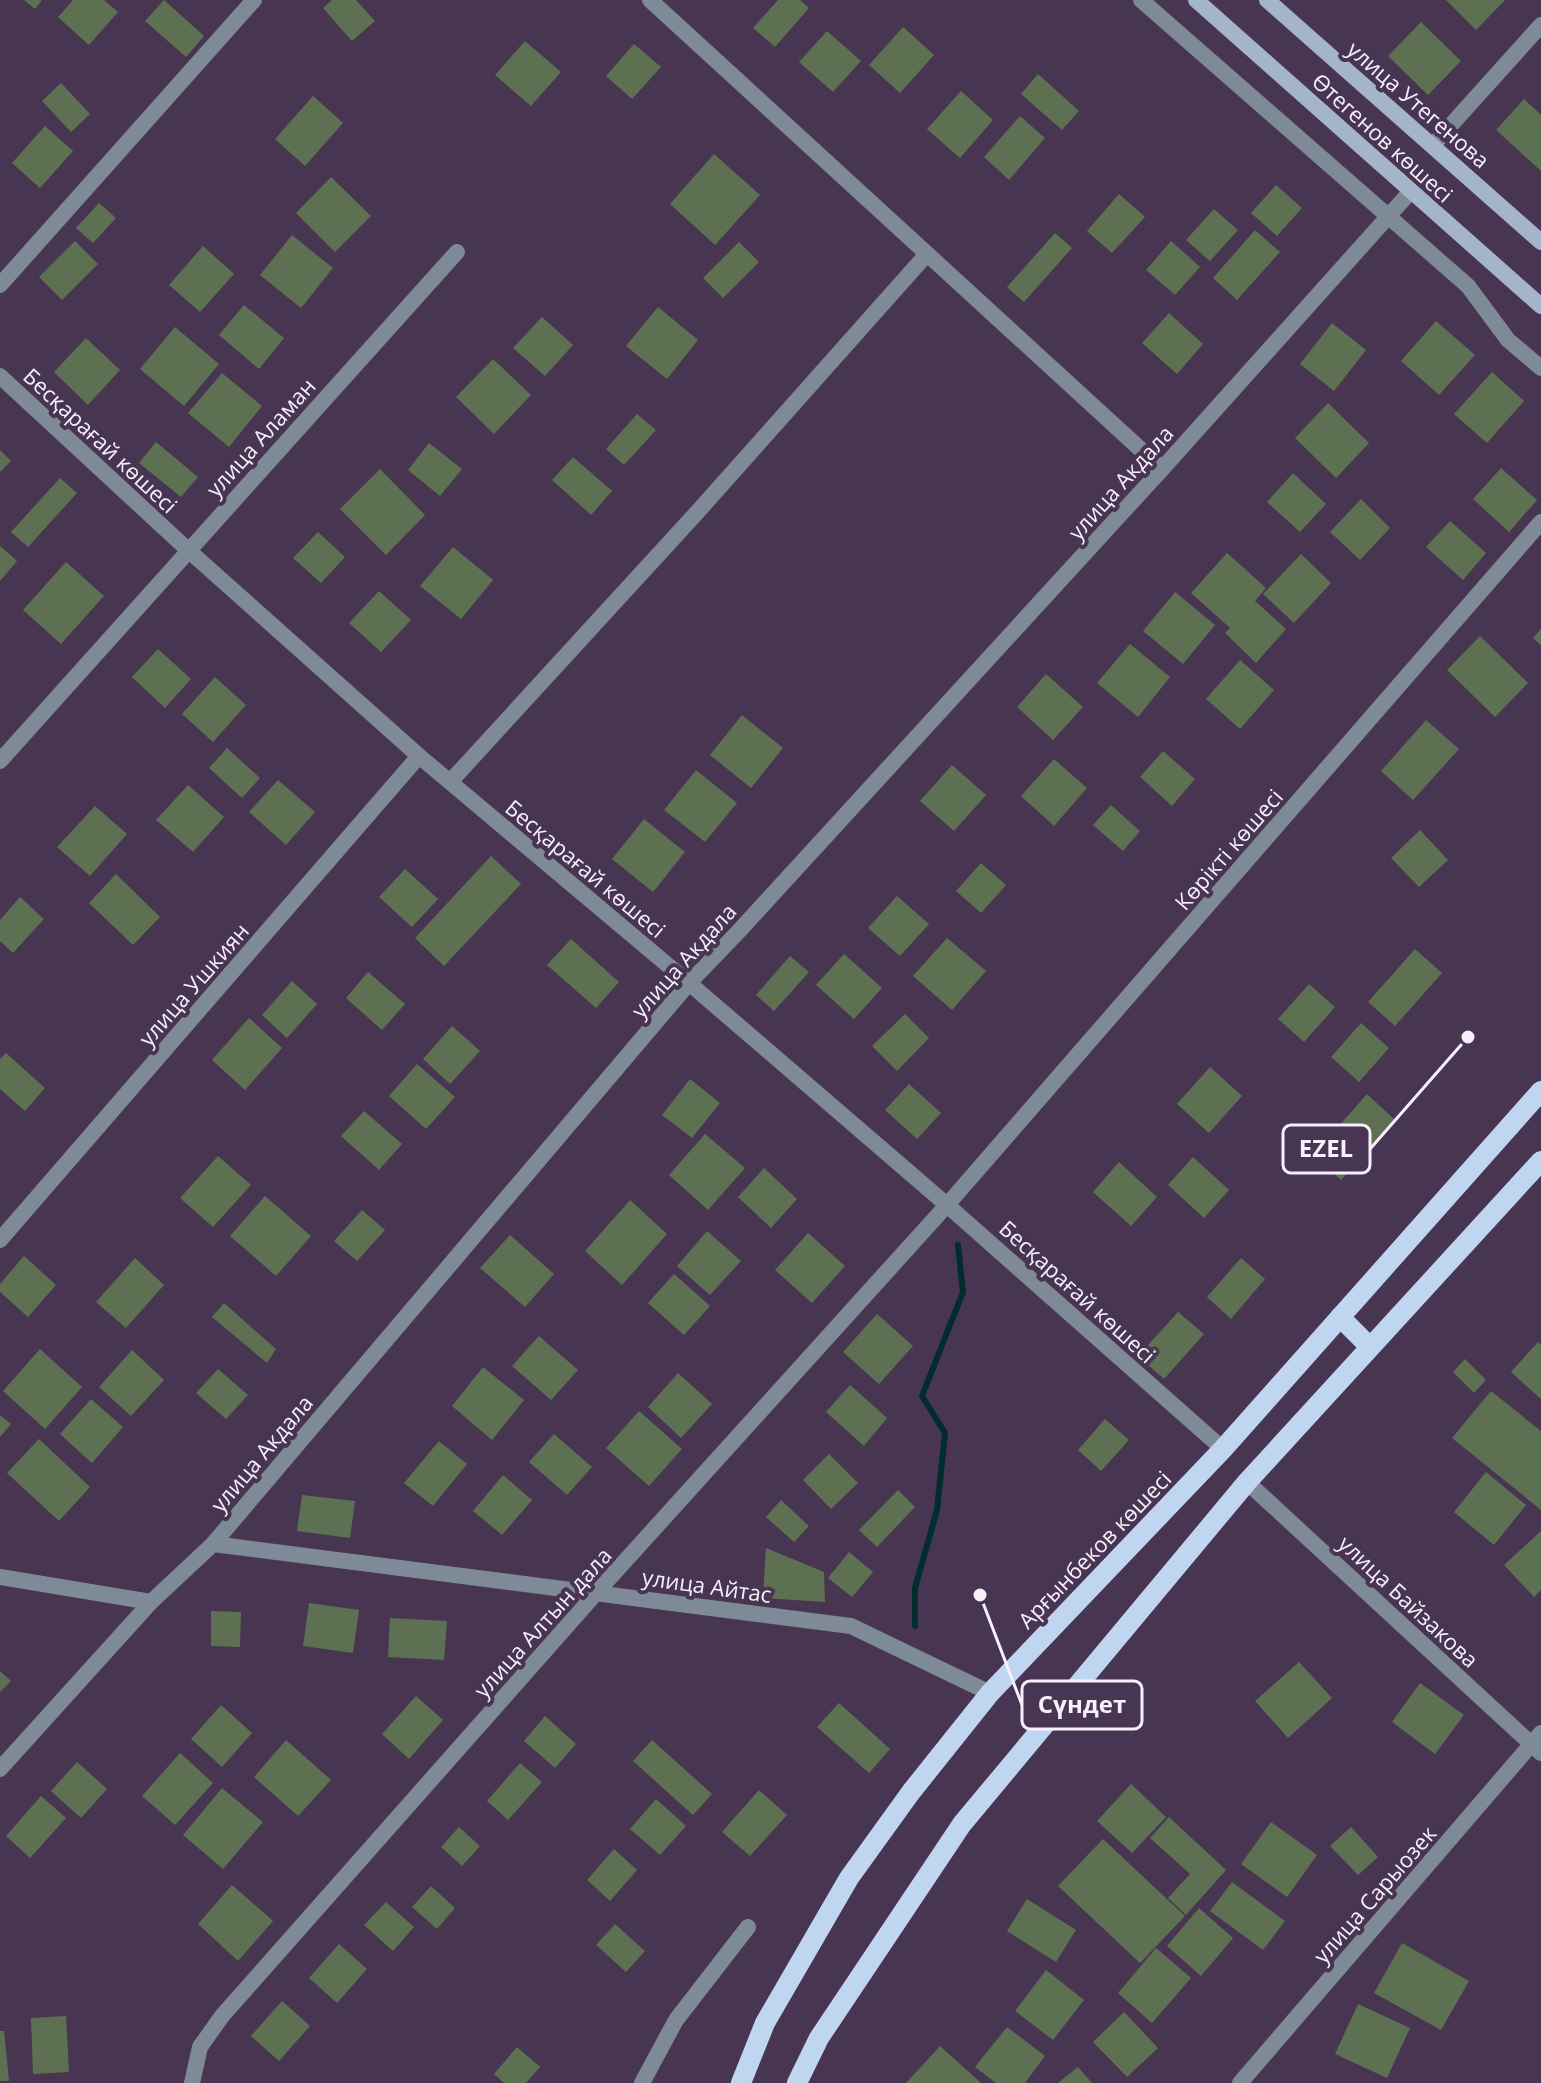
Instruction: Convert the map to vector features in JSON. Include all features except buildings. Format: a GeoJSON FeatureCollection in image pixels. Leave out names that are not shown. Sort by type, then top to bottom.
{"type":"FeatureCollection","features":[{"type":"Feature","properties":{"kind":"main road","name":"Өтегенов көшесі"},"geometry":{"type":"LineString","coordinates":[[1196,0],[1541,306]]}},
{"type":"Feature","properties":{"kind":"main road","name":"улица Утегенова"},"geometry":{"type":"LineString","coordinates":[[1267,0],[1541,242]]}},
{"type":"Feature","properties":{"kind":"main road","name":"Арғынбеков көшесі"},"geometry":{"type":"LineString","coordinates":[[741,2083],[765,2023],[849,1878],[911,1792],[990,1693],[1223,1449],[1541,1091]]}},
{"type":"Feature","properties":{"kind":"main road"},"geometry":{"type":"LineString","coordinates":[[797,2083],[819,2038],[962,1824],[1247,1482],[1541,1161]]}},
{"type":"Feature","properties":{"kind":"main road"},"geometry":{"type":"LineString","coordinates":[[1340,1317],[1370,1347]]}},
{"type":"Feature","properties":{"kind":"street"},"geometry":{"type":"LineString","coordinates":[[0,285],[254,0]]}},
{"type":"Feature","properties":{"kind":"street"},"geometry":{"type":"LineString","coordinates":[[650,0],[1162,469]]}},
{"type":"Feature","properties":{"kind":"street"},"geometry":{"type":"LineString","coordinates":[[1141,0],[1468,286],[1508,340],[1541,368]]}},
{"type":"Feature","properties":{"kind":"street"},"geometry":{"type":"LineString","coordinates":[[1433,145],[1541,25]]}},
{"type":"Feature","properties":{"kind":"street","name":"улица Акдала"},"geometry":{"type":"LineString","coordinates":[[0,1769],[151,1602],[213,1544],[689,983],[1162,469],[1411,191]]}},
{"type":"Feature","properties":{"kind":"street","name":"улица Аламан"},"geometry":{"type":"LineString","coordinates":[[0,761],[457,252]]}},
{"type":"Feature","properties":{"kind":"street"},"geometry":{"type":"LineString","coordinates":[[450,782],[701,508],[927,254]]}},
{"type":"Feature","properties":{"kind":"street","name":"Бесқарағай көшесі"},"geometry":{"type":"LineString","coordinates":[[0,376],[188,550],[419,756],[947,1205],[1223,1449]]}},
{"type":"Feature","properties":{"kind":"street","name":"Көрікті көшесі"},"geometry":{"type":"LineString","coordinates":[[947,1205],[1541,522]]}},
{"type":"Feature","properties":{"kind":"street","name":"улица Ушкиян"},"geometry":{"type":"LineString","coordinates":[[0,1240],[419,756]]}},
{"type":"Feature","properties":{"kind":"street","name":"улица Алтын дала"},"geometry":{"type":"LineString","coordinates":[[192,2083],[200,2047],[222,2016],[597,1592],[947,1205]]}},
{"type":"Feature","properties":{"kind":"street","name":"улица Байзакова"},"geometry":{"type":"LineString","coordinates":[[1247,1482],[1538,1743]]}},
{"type":"Feature","properties":{"kind":"street","name":"улица Айтас"},"geometry":{"type":"LineString","coordinates":[[213,1544],[851,1626],[990,1693]]}},
{"type":"Feature","properties":{"kind":"street"},"geometry":{"type":"LineString","coordinates":[[0,1577],[151,1602]]}},
{"type":"Feature","properties":{"kind":"street","name":"улица Сарыозек"},"geometry":{"type":"LineString","coordinates":[[1240,2083],[1538,1743]]}},
{"type":"Feature","properties":{"kind":"street"},"geometry":{"type":"LineString","coordinates":[[642,2083],[676,2020],[748,1927]]}},
{"type":"Feature","properties":{"kind":"waterway"},"geometry":{"type":"LineString","coordinates":[[915,1626],[915,1588],[937,1510],[945,1433],[922,1396],[963,1292],[958,1245]]}},
{"type":"Feature","properties":{"kind":"place","name":"EZEL"},"geometry":{"type":"Point","coordinates":[1468,1037]}},
{"type":"Feature","properties":{"kind":"place","name":"Сүндет"},"geometry":{"type":"Point","coordinates":[980,1595]}}]}
